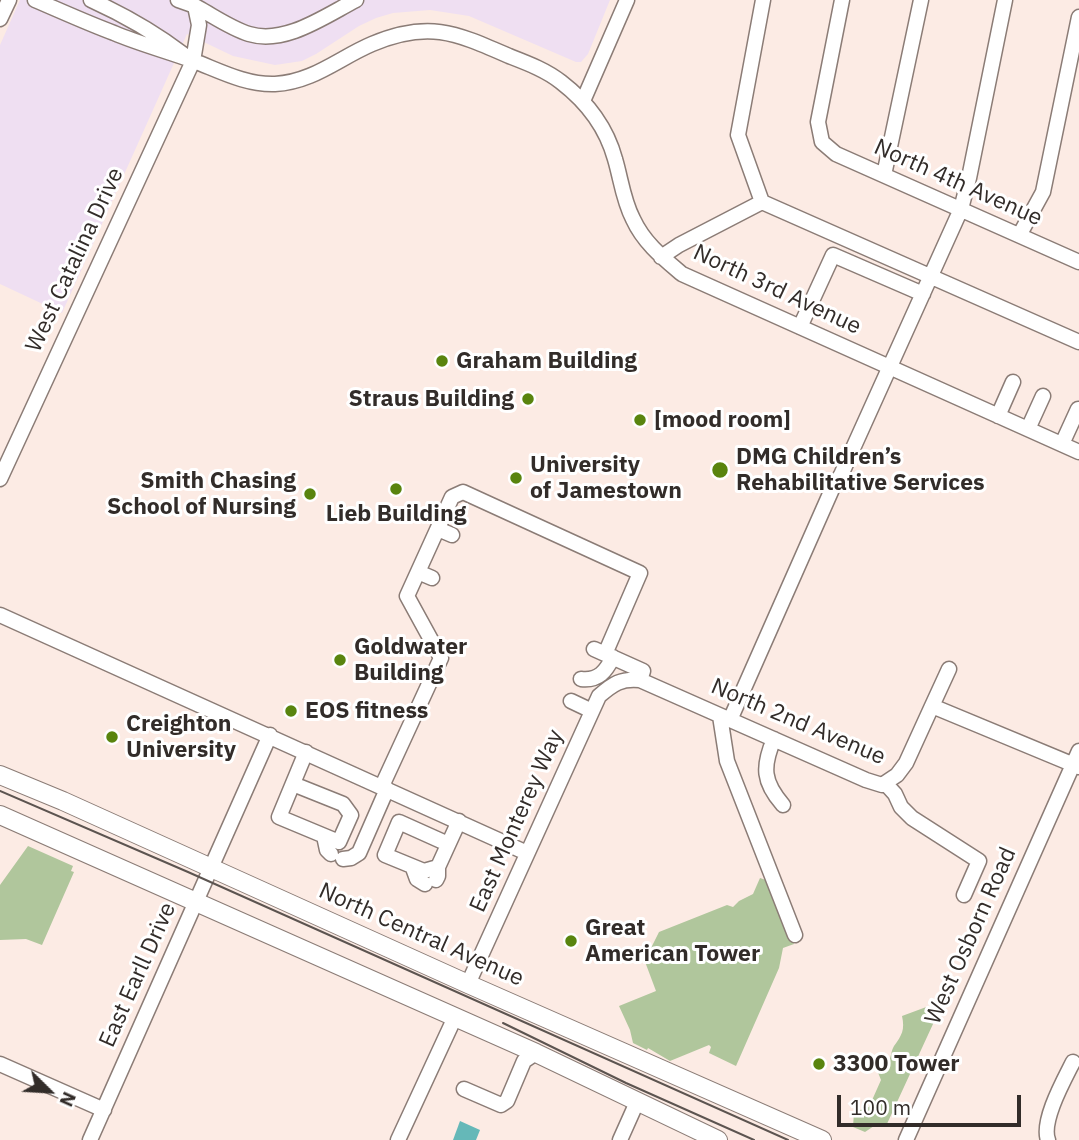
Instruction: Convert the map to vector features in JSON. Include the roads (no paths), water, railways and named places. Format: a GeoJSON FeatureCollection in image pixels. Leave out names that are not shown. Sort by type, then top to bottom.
{"type":"FeatureCollection","features":[{"type":"Feature","properties":{"kind":"main road","name":"North Central Avenue"},"geometry":{"type":"LineString","coordinates":[[0,775],[822,1140]]}},
{"type":"Feature","properties":{"kind":"main road"},"geometry":{"type":"LineString","coordinates":[[0,815],[536,1053],[718,1140]]}},
{"type":"Feature","properties":{"kind":"street"},"geometry":{"type":"LineString","coordinates":[[0,19],[9,0]]}},
{"type":"Feature","properties":{"kind":"street","name":"North 3rd Avenue"},"geometry":{"type":"LineString","coordinates":[[35,0],[112,33],[228,76],[253,82],[275,84],[297,81],[323,71],[370,44],[419,30],[433,30],[470,39],[544,71],[560,81],[592,110],[608,139],[626,205],[643,236],[661,257],[695,281],[1079,452]]}},
{"type":"Feature","properties":{"kind":"street","name":"North 3rd Avenue"},"geometry":{"type":"LineString","coordinates":[[91,0],[114,5],[193,61]]}},
{"type":"Feature","properties":{"kind":"street"},"geometry":{"type":"LineString","coordinates":[[178,0],[249,34],[274,36],[290,33],[356,0]]}},
{"type":"Feature","properties":{"kind":"street"},"geometry":{"type":"LineString","coordinates":[[583,101],[627,0]]}},
{"type":"Feature","properties":{"kind":"street"},"geometry":{"type":"LineString","coordinates":[[763,0],[738,135],[762,202],[1069,339]]}},
{"type":"Feature","properties":{"kind":"street","name":"North 4th Avenue"},"geometry":{"type":"LineString","coordinates":[[842,0],[818,122],[821,142],[836,154],[1079,262]]}},
{"type":"Feature","properties":{"kind":"street"},"geometry":{"type":"LineString","coordinates":[[884,175],[921,0]]}},
{"type":"Feature","properties":{"kind":"street"},"geometry":{"type":"LineString","coordinates":[[795,934],[727,761],[725,718],[833,486],[841,475],[961,209],[1005,0]]}},
{"type":"Feature","properties":{"kind":"street","name":"West Catalina Drive"},"geometry":{"type":"LineString","coordinates":[[0,479],[193,61],[199,25],[195,6]]}},
{"type":"Feature","properties":{"kind":"street"},"geometry":{"type":"LineString","coordinates":[[1020,234],[1043,192],[1079,17]]}},
{"type":"Feature","properties":{"kind":"street"},"geometry":{"type":"LineString","coordinates":[[661,257],[762,202]]}},
{"type":"Feature","properties":{"kind":"street"},"geometry":{"type":"LineString","coordinates":[[800,327],[832,255],[923,295]]}},
{"type":"Feature","properties":{"kind":"street"},"geometry":{"type":"LineString","coordinates":[[998,416],[1013,382]]}},
{"type":"Feature","properties":{"kind":"street"},"geometry":{"type":"LineString","coordinates":[[1028,429],[1043,397]]}},
{"type":"Feature","properties":{"kind":"street"},"geometry":{"type":"LineString","coordinates":[[1062,444],[1078,409]]}},
{"type":"Feature","properties":{"kind":"street"},"geometry":{"type":"LineString","coordinates":[[324,836],[327,850],[337,856],[351,858],[359,853],[441,658],[407,596],[425,575],[438,529],[452,497],[463,492],[640,573],[611,625],[601,675],[581,679]]}},
{"type":"Feature","properties":{"kind":"street"},"geometry":{"type":"LineString","coordinates":[[438,529],[452,535]]}},
{"type":"Feature","properties":{"kind":"street"},"geometry":{"type":"LineString","coordinates":[[0,615],[527,853]]}},
{"type":"Feature","properties":{"kind":"street"},"geometry":{"type":"LineString","coordinates":[[604,653],[643,671],[640,680]]}},
{"type":"Feature","properties":{"kind":"street","name":"North 2nd Avenue"},"geometry":{"type":"LineString","coordinates":[[614,682],[640,680],[882,785],[897,775],[905,763],[949,669]]}},
{"type":"Feature","properties":{"kind":"street","name":"East Monterey Way"},"geometry":{"type":"LineString","coordinates":[[468,984],[599,696],[614,682]]}},
{"type":"Feature","properties":{"kind":"street"},"geometry":{"type":"LineString","coordinates":[[571,702],[592,711]]}},
{"type":"Feature","properties":{"kind":"street"},"geometry":{"type":"LineString","coordinates":[[932,706],[1077,761]]}},
{"type":"Feature","properties":{"kind":"street","name":"East Earll Drive"},"geometry":{"type":"LineString","coordinates":[[90,1140],[270,735]]}},
{"type":"Feature","properties":{"kind":"street"},"geometry":{"type":"LineString","coordinates":[[774,740],[768,754],[765,776],[783,805]]}},
{"type":"Feature","properties":{"kind":"street"},"geometry":{"type":"LineString","coordinates":[[293,783],[343,804],[351,815],[339,842],[279,817],[293,783],[306,752]]}},
{"type":"Feature","properties":{"kind":"street","name":"West Osborn Road"},"geometry":{"type":"LineString","coordinates":[[906,1140],[1077,761]]}},
{"type":"Feature","properties":{"kind":"street"},"geometry":{"type":"LineString","coordinates":[[885,783],[912,818],[979,861],[964,895]]}},
{"type":"Feature","properties":{"kind":"street"},"geometry":{"type":"LineString","coordinates":[[433,877],[459,821]]}},
{"type":"Feature","properties":{"kind":"street"},"geometry":{"type":"LineString","coordinates":[[433,877],[385,855],[399,822],[449,844]]}},
{"type":"Feature","properties":{"kind":"street"},"geometry":{"type":"LineString","coordinates":[[413,868],[417,879],[433,877]]}},
{"type":"Feature","properties":{"kind":"street"},"geometry":{"type":"LineString","coordinates":[[398,1140],[455,1017]]}},
{"type":"Feature","properties":{"kind":"street"},"geometry":{"type":"LineString","coordinates":[[464,1088],[501,1105],[506,1101],[524,1061],[536,1053]]}},
{"type":"Feature","properties":{"kind":"street"},"geometry":{"type":"LineString","coordinates":[[1048,1140],[1046,1130],[1070,1060]]}},
{"type":"Feature","properties":{"kind":"street"},"geometry":{"type":"LineString","coordinates":[[0,1064],[104,1110]]}},
{"type":"Feature","properties":{"kind":"street"},"geometry":{"type":"LineString","coordinates":[[620,1140],[637,1102]]}},
{"type":"Feature","properties":{"kind":"water"},"geometry":{"type":"Polygon","coordinates":[[[460,1121],[480,1130],[476,1140],[453,1140],[460,1121]]]}},
{"type":"Feature","properties":{"kind":"tram line"},"geometry":{"type":"LineString","coordinates":[[0,791],[788,1140]]}},
{"type":"Feature","properties":{"kind":"tram line"},"geometry":{"type":"LineString","coordinates":[[503,1023],[626,1083],[754,1140]]}},
{"type":"Feature","properties":{"kind":"place","name":"Graham Building"},"geometry":{"type":"Point","coordinates":[442,361]}},
{"type":"Feature","properties":{"kind":"place","name":"Straus Building"},"geometry":{"type":"Point","coordinates":[528,399]}},
{"type":"Feature","properties":{"kind":"place","name":"[mood room]"},"geometry":{"type":"Point","coordinates":[640,420]}},
{"type":"Feature","properties":{"kind":"place","name":"DMG Children’s Rehabilitative Services"},"geometry":{"type":"Point","coordinates":[720,470]}},
{"type":"Feature","properties":{"kind":"place","name":"University of Jamestown"},"geometry":{"type":"Point","coordinates":[516,478]}},
{"type":"Feature","properties":{"kind":"place","name":"Lieb Building"},"geometry":{"type":"Point","coordinates":[396,489]}},
{"type":"Feature","properties":{"kind":"place","name":"Smith Chasing School of Nursing"},"geometry":{"type":"Point","coordinates":[310,494]}},
{"type":"Feature","properties":{"kind":"place","name":"Goldwater Building"},"geometry":{"type":"Point","coordinates":[340,660]}},
{"type":"Feature","properties":{"kind":"place","name":"EOS fitness"},"geometry":{"type":"Point","coordinates":[291,711]}},
{"type":"Feature","properties":{"kind":"place","name":"Creighton University"},"geometry":{"type":"Point","coordinates":[112,737]}},
{"type":"Feature","properties":{"kind":"place","name":"Great American Tower"},"geometry":{"type":"Point","coordinates":[571,941]}},
{"type":"Feature","properties":{"kind":"place","name":"3300 Tower"},"geometry":{"type":"Point","coordinates":[819,1064]}}]}
